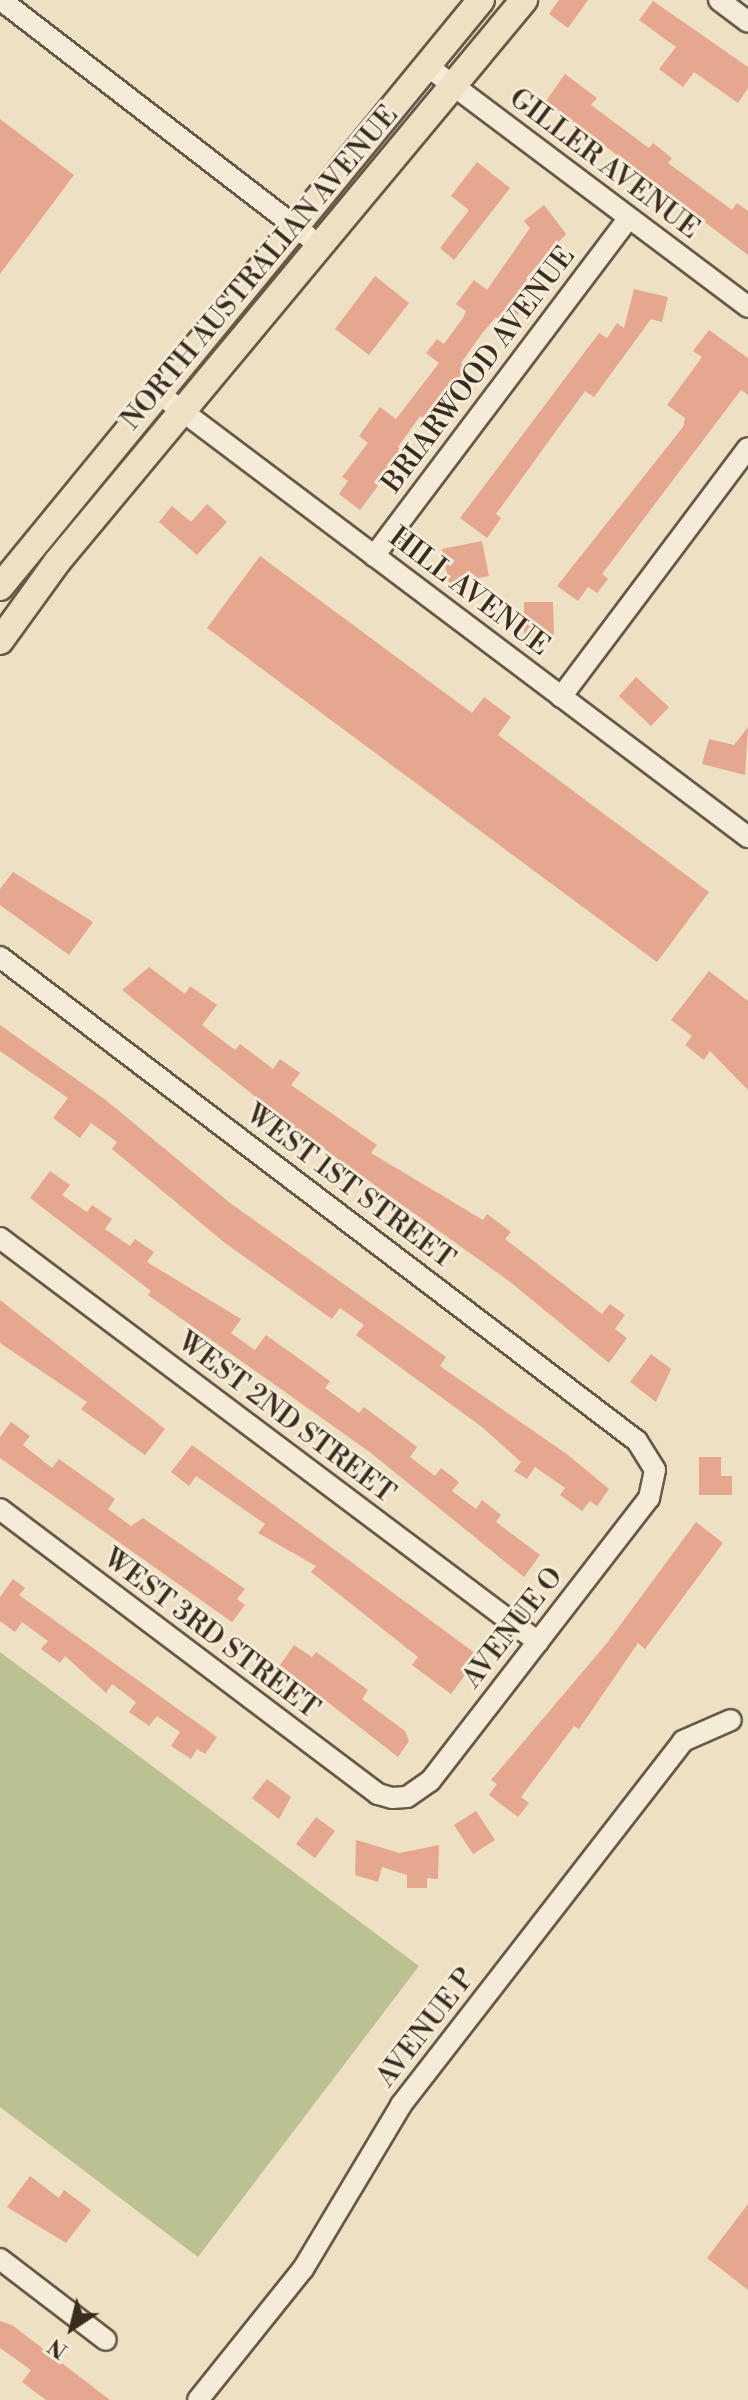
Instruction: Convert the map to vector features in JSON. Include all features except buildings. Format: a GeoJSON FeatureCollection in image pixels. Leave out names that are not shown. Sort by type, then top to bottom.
{"type":"FeatureCollection","features":[{"type":"Feature","properties":{"kind":"main road","name":"NORTH AUSTRALIAN AVENUE"},"geometry":{"type":"LineString","coordinates":[[0,587],[481,0]]}},
{"type":"Feature","properties":{"kind":"main road","name":"NORTH AUSTRALIAN AVENUE"},"geometry":{"type":"LineString","coordinates":[[0,641],[46,577],[524,0]]}},
{"type":"Feature","properties":{"kind":"street"},"geometry":{"type":"LineString","coordinates":[[1,0],[320,246]]}},
{"type":"Feature","properties":{"kind":"street"},"geometry":{"type":"LineString","coordinates":[[719,0],[748,22]]}},
{"type":"Feature","properties":{"kind":"street","name":"GILLER AVENUE"},"geometry":{"type":"LineString","coordinates":[[426,65],[748,307]]}},
{"type":"Feature","properties":{"kind":"street","name":"BRIARWOOD AVENUE"},"geometry":{"type":"LineString","coordinates":[[374,556],[629,218]]}},
{"type":"Feature","properties":{"kind":"street","name":"HILL AVENUE"},"geometry":{"type":"LineString","coordinates":[[157,392],[748,837]]}},
{"type":"Feature","properties":{"kind":"street"},"geometry":{"type":"LineString","coordinates":[[561,697],[748,448]]}},
{"type":"Feature","properties":{"kind":"street","name":"WEST 1ST STREET"},"geometry":{"type":"LineString","coordinates":[[0,957],[637,1441],[655,1470]]}},
{"type":"Feature","properties":{"kind":"street","name":"WEST 2ND STREET"},"geometry":{"type":"LineString","coordinates":[[0,1238],[538,1642]]}},
{"type":"Feature","properties":{"kind":"street","name":"AVENUE O"},"geometry":{"type":"LineString","coordinates":[[392,1798],[407,1797],[430,1781],[649,1498],[655,1470]]}},
{"type":"Feature","properties":{"kind":"street","name":"WEST 3RD STREET"},"geometry":{"type":"LineString","coordinates":[[0,1509],[366,1786],[392,1798]]}},
{"type":"Feature","properties":{"kind":"street","name":"AVENUE P"},"geometry":{"type":"LineString","coordinates":[[198,2400],[303,2269],[401,2105],[683,1741],[731,1720]]}},
{"type":"Feature","properties":{"kind":"street"},"geometry":{"type":"LineString","coordinates":[[0,2259],[106,2340]]}},
{"type":"Feature","properties":{"kind":"green space"},"geometry":{"type":"Polygon","coordinates":[[[0,1652],[419,1966],[198,2257],[0,2107],[0,1652]]]}}]}
